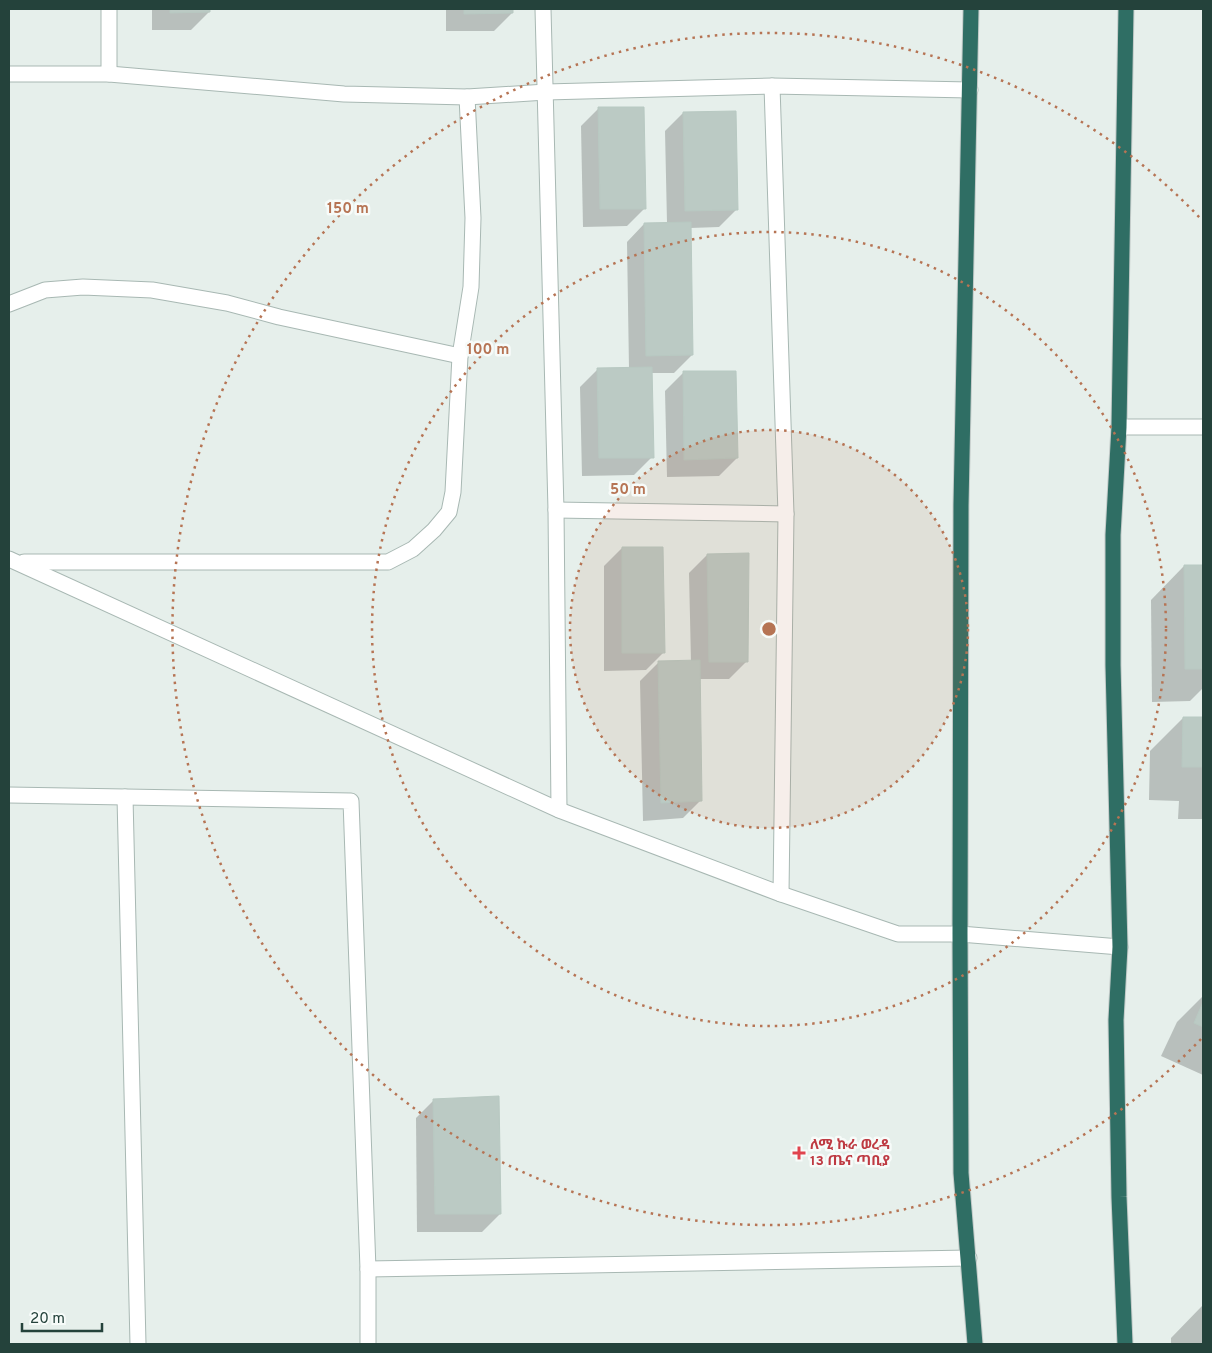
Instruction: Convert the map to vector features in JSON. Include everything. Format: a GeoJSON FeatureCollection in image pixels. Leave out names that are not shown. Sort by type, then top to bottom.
{"type":"FeatureCollection","features":[{"type":"Feature","properties":{"kind":"highway"},"geometry":{"type":"LineString","coordinates":[[970,9],[961,514],[960,934],[961,1173],[975,1344]]}},
{"type":"Feature","properties":{"kind":"highway"},"geometry":{"type":"LineString","coordinates":[[1125,1344],[1119,1198],[1116,1020],[1120,947],[1113,665],[1113,535],[1119,427],[1126,9]]}},
{"type":"Feature","properties":{"kind":"street"},"geometry":{"type":"LineString","coordinates":[[109,9],[109,74]]}},
{"type":"Feature","properties":{"kind":"street"},"geometry":{"type":"LineString","coordinates":[[543,9],[556,510],[559,810]]}},
{"type":"Feature","properties":{"kind":"street"},"geometry":{"type":"LineString","coordinates":[[9,74],[109,74],[344,94],[467,97],[546,92],[772,86],[970,90]]}},
{"type":"Feature","properties":{"kind":"street"},"geometry":{"type":"LineString","coordinates":[[772,86],[786,514],[782,894]]}},
{"type":"Feature","properties":{"kind":"street"},"geometry":{"type":"LineString","coordinates":[[13,561],[388,562],[414,549],[434,530],[449,512],[453,492],[460,356],[471,287],[473,218],[467,97]]}},
{"type":"Feature","properties":{"kind":"street"},"geometry":{"type":"LineString","coordinates":[[9,304],[45,290],[83,287],[152,290],[227,303],[280,318],[460,356]]}},
{"type":"Feature","properties":{"kind":"street"},"geometry":{"type":"LineString","coordinates":[[1119,427],[1203,428]]}},
{"type":"Feature","properties":{"kind":"street"},"geometry":{"type":"LineString","coordinates":[[556,510],[786,514]]}},
{"type":"Feature","properties":{"kind":"street"},"geometry":{"type":"LineString","coordinates":[[13,561],[559,810],[782,894],[898,934],[960,934],[1120,947]]}},
{"type":"Feature","properties":{"kind":"street"},"geometry":{"type":"LineString","coordinates":[[9,796],[351,801],[368,1269],[368,1344]]}},
{"type":"Feature","properties":{"kind":"street"},"geometry":{"type":"LineString","coordinates":[[125,797],[138,1344]]}},
{"type":"Feature","properties":{"kind":"street"},"geometry":{"type":"LineString","coordinates":[[368,1269],[969,1258]]}},
{"type":"Feature","properties":{"kind":"building"},"geometry":{"type":"Polygon","coordinates":[[[170,9],[210,9],[210,12],[170,13],[170,9]]]}},
{"type":"Feature","properties":{"kind":"building"},"geometry":{"type":"Polygon","coordinates":[[[464,9],[513,9],[513,13],[464,14],[464,9]]]}},
{"type":"Feature","properties":{"kind":"building"},"geometry":{"type":"Polygon","coordinates":[[[598,107],[644,107],[646,209],[600,209],[598,107]]]}},
{"type":"Feature","properties":{"kind":"building"},"geometry":{"type":"Polygon","coordinates":[[[736,111],[738,210],[685,211],[683,112],[736,111]]]}},
{"type":"Feature","properties":{"kind":"building"},"geometry":{"type":"Polygon","coordinates":[[[691,222],[693,355],[646,356],[644,223],[691,222]]]}},
{"type":"Feature","properties":{"kind":"building"},"geometry":{"type":"Polygon","coordinates":[[[652,367],[654,458],[599,458],[597,368],[652,367]]]}},
{"type":"Feature","properties":{"kind":"building"},"geometry":{"type":"Polygon","coordinates":[[[683,371],[736,371],[738,458],[684,460],[683,371]]]}},
{"type":"Feature","properties":{"kind":"building"},"geometry":{"type":"Polygon","coordinates":[[[622,547],[663,547],[665,653],[622,653],[622,547]]]}},
{"type":"Feature","properties":{"kind":"building"},"geometry":{"type":"Polygon","coordinates":[[[749,553],[748,662],[709,662],[707,554],[749,553]]]}},
{"type":"Feature","properties":{"kind":"building"},"geometry":{"type":"Polygon","coordinates":[[[1184,565],[1203,565],[1203,669],[1185,669],[1184,565]]]}},
{"type":"Feature","properties":{"kind":"building"},"geometry":{"type":"Polygon","coordinates":[[[700,660],[702,801],[661,803],[658,661],[700,660]]]}},
{"type":"Feature","properties":{"kind":"building"},"geometry":{"type":"Polygon","coordinates":[[[1183,717],[1203,717],[1203,767],[1182,767],[1183,717]]]}},
{"type":"Feature","properties":{"kind":"building"},"geometry":{"type":"Polygon","coordinates":[[[1203,1002],[1203,1027],[1194,1023],[1203,1002]]]}},
{"type":"Feature","properties":{"kind":"building"},"geometry":{"type":"Polygon","coordinates":[[[499,1096],[501,1214],[435,1214],[433,1099],[499,1096]]]}},
{"type":"Feature","properties":{"kind":"place","name":"ለሚ ኩራ ወረዳ 13 ጤና ጣቢያ"},"geometry":{"type":"Point","coordinates":[799,1153]}}]}
